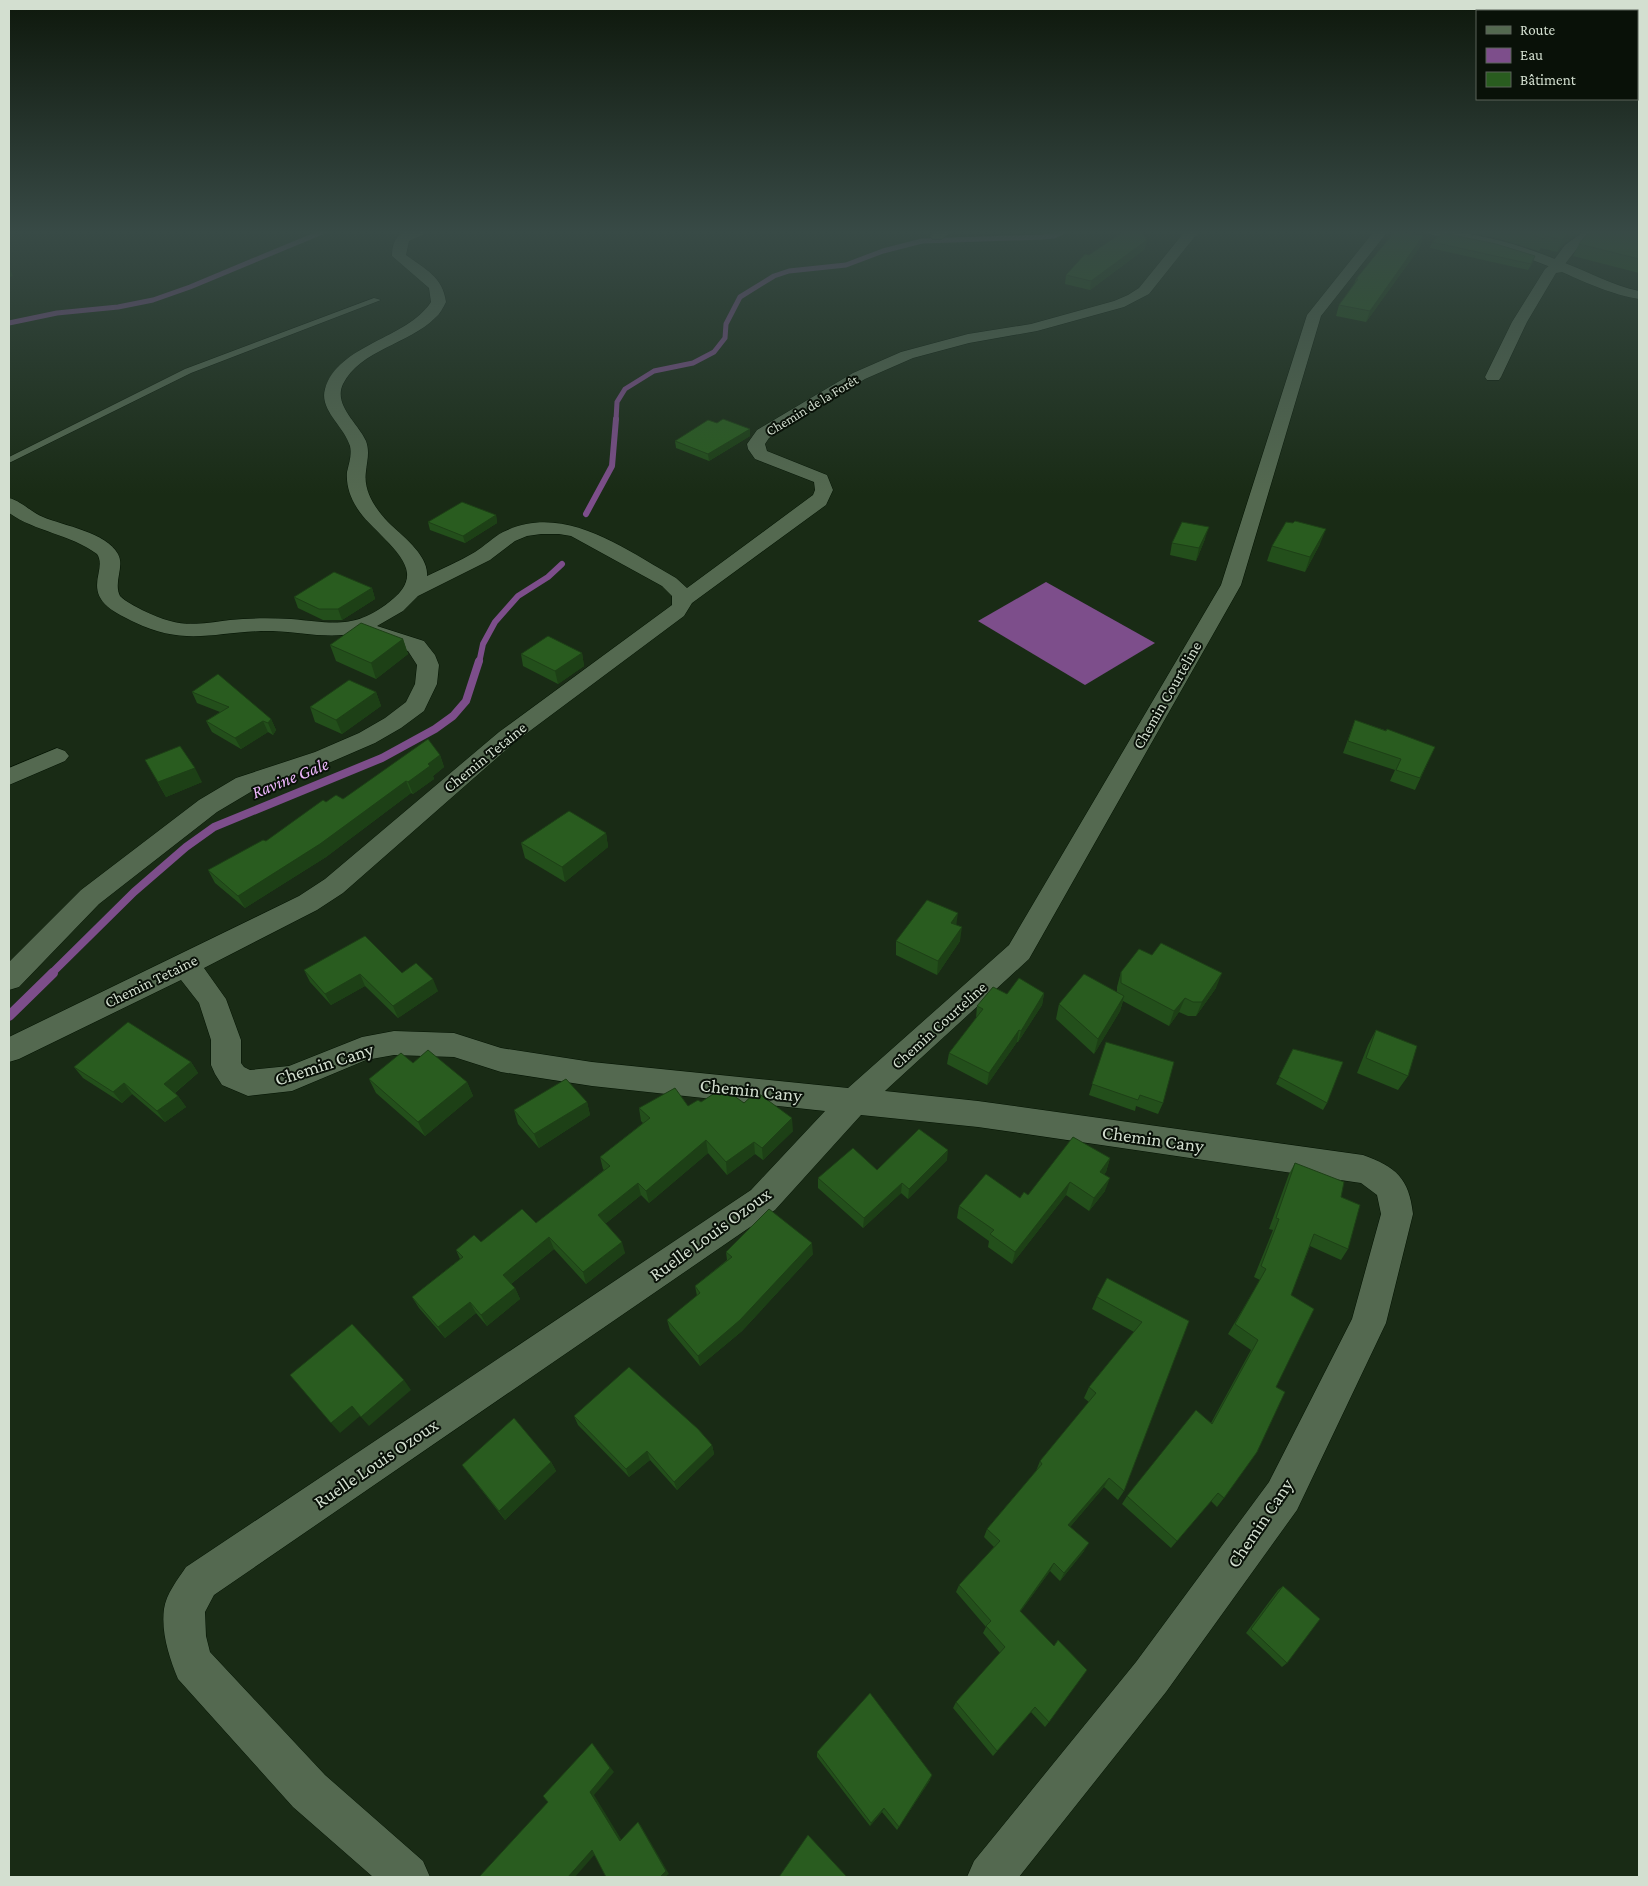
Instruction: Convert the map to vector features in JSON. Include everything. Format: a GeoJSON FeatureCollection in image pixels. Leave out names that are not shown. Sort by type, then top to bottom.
{"type":"FeatureCollection","features":[{"type":"Feature","properties":{"kind":"street"},"geometry":{"type":"LineString","coordinates":[[413,591],[418,576],[414,562],[362,501],[356,478],[361,450],[349,425],[338,414],[331,399],[334,384],[345,367],[366,352],[429,318]]}},
{"type":"Feature","properties":{"kind":"street","name":"Chemin de la Forêt"},"geometry":{"type":"LineString","coordinates":[[682,600],[819,500],[824,493],[825,486],[821,479],[761,455],[756,450],[757,439],[763,434],[859,376],[908,355],[968,339],[1032,328],[1067,318]]}},
{"type":"Feature","properties":{"kind":"street","name":"Chemin Courteline"},"geometry":{"type":"LineString","coordinates":[[854,1101],[1019,952],[1231,585],[1313,318]]}},
{"type":"Feature","properties":{"kind":"street"},"geometry":{"type":"LineString","coordinates":[[1492,377],[1504,348],[1521,318]]}},
{"type":"Feature","properties":{"kind":"street"},"geometry":{"type":"LineString","coordinates":[[9,504],[28,517],[82,538],[104,550],[110,561],[107,589],[114,603],[169,629],[187,630],[268,625],[326,631],[358,626],[384,614],[402,602],[413,591],[483,556],[508,537],[522,531],[551,527],[577,532],[668,582],[682,594],[682,600]]}},
{"type":"Feature","properties":{"kind":"street","name":"Chemin Tetaine"},"geometry":{"type":"LineString","coordinates":[[9,1050],[186,965],[308,903],[334,886],[507,737],[677,612],[682,600]]}},
{"type":"Feature","properties":{"kind":"street"},"geometry":{"type":"LineString","coordinates":[[9,979],[90,897],[208,806],[245,784],[323,756],[366,738],[393,723],[416,706],[426,684],[428,665],[424,655],[416,646],[358,626]]}},
{"type":"Feature","properties":{"kind":"street"},"geometry":{"type":"LineString","coordinates":[[9,777],[57,756]]}},
{"type":"Feature","properties":{"kind":"street","name":"Chemin Cany"},"geometry":{"type":"LineString","coordinates":[[186,965],[212,999],[226,1040],[226,1065],[233,1076],[248,1083],[292,1078],[362,1049],[394,1043],[454,1045],[501,1060],[592,1074],[978,1114],[1363,1169],[1386,1180],[1396,1199],[1398,1214],[1368,1323],[1283,1496],[1151,1677],[990,1877]]}},
{"type":"Feature","properties":{"kind":"street","name":"Ruelle Louis Ozoux"},"geometry":{"type":"LineString","coordinates":[[408,1877],[309,1791],[193,1664],[185,1636],[184,1608],[200,1580],[763,1200],[854,1101]]}},
{"type":"Feature","properties":{"kind":"lane"},"geometry":{"type":"LineString","coordinates":[[9,460],[188,371],[329,318]]}},
{"type":"Feature","properties":{"kind":"water"},"geometry":{"type":"Polygon","coordinates":[[[1046,582],[1155,643],[1085,685],[978,621],[1046,582]]]}},
{"type":"Feature","properties":{"kind":"building"},"geometry":{"type":"Polygon","coordinates":[[[723,419],[750,429],[708,454],[675,441],[708,420],[717,423],[723,419]]]}},
{"type":"Feature","properties":{"kind":"building"},"geometry":{"type":"Polygon","coordinates":[[[462,502],[496,515],[463,536],[428,522],[462,502]]]}},
{"type":"Feature","properties":{"kind":"building"},"geometry":{"type":"Polygon","coordinates":[[[1295,521],[1326,529],[1310,557],[1272,546],[1286,522],[1293,523],[1295,521]]]}},
{"type":"Feature","properties":{"kind":"building"},"geometry":{"type":"Polygon","coordinates":[[[1182,522],[1209,527],[1199,548],[1172,543],[1182,522]]]}},
{"type":"Feature","properties":{"kind":"building"},"geometry":{"type":"Polygon","coordinates":[[[334,572],[372,588],[338,609],[319,609],[294,597],[334,572]]]}},
{"type":"Feature","properties":{"kind":"building"},"geometry":{"type":"Polygon","coordinates":[[[361,623],[403,639],[371,663],[330,645],[361,623]]]}},
{"type":"Feature","properties":{"kind":"building"},"geometry":{"type":"Polygon","coordinates":[[[548,636],[582,653],[555,671],[521,654],[548,636]]]}},
{"type":"Feature","properties":{"kind":"building"},"geometry":{"type":"Polygon","coordinates":[[[218,674],[271,719],[268,723],[263,721],[235,738],[206,721],[229,707],[192,692],[218,674]]]}},
{"type":"Feature","properties":{"kind":"building"},"geometry":{"type":"Polygon","coordinates":[[[349,680],[376,692],[336,720],[310,707],[349,680]]]}},
{"type":"Feature","properties":{"kind":"building"},"geometry":{"type":"Polygon","coordinates":[[[1355,720],[1386,731],[1387,729],[1435,747],[1420,778],[1396,770],[1401,759],[1348,741],[1355,720]]]}},
{"type":"Feature","properties":{"kind":"building"},"geometry":{"type":"Polygon","coordinates":[[[428,739],[440,755],[428,764],[430,766],[408,782],[406,781],[320,844],[238,896],[208,870],[263,840],[266,841],[323,800],[326,802],[336,795],[343,799],[428,739]]]}},
{"type":"Feature","properties":{"kind":"building"},"geometry":{"type":"Polygon","coordinates":[[[180,746],[195,768],[158,782],[145,760],[180,746]]]}},
{"type":"Feature","properties":{"kind":"building"},"geometry":{"type":"Polygon","coordinates":[[[569,811],[606,833],[562,867],[521,843],[569,811]]]}},
{"type":"Feature","properties":{"kind":"building"},"geometry":{"type":"Polygon","coordinates":[[[927,900],[958,913],[951,923],[962,927],[938,961],[896,941],[927,900]]]}},
{"type":"Feature","properties":{"kind":"building"},"geometry":{"type":"Polygon","coordinates":[[[365,936],[402,973],[416,963],[433,979],[393,1006],[360,974],[325,994],[304,970],[365,936]]]}},
{"type":"Feature","properties":{"kind":"building"},"geometry":{"type":"Polygon","coordinates":[[[1161,943],[1222,973],[1202,1002],[1193,1002],[1185,998],[1174,1011],[1121,983],[1121,972],[1139,949],[1152,955],[1161,943]]]}},
{"type":"Feature","properties":{"kind":"building"},"geometry":{"type":"Polygon","coordinates":[[[1084,974],[1124,996],[1098,1039],[1059,1004],[1084,974]]]}},
{"type":"Feature","properties":{"kind":"building"},"geometry":{"type":"Polygon","coordinates":[[[1019,978],[1044,993],[1021,1031],[1019,1030],[989,1073],[949,1053],[983,1009],[977,1006],[993,987],[1007,994],[1019,978]]]}},
{"type":"Feature","properties":{"kind":"building"},"geometry":{"type":"Polygon","coordinates":[[[128,1022],[191,1062],[164,1084],[178,1096],[157,1111],[124,1083],[113,1092],[74,1067],[128,1022]]]}},
{"type":"Feature","properties":{"kind":"building"},"geometry":{"type":"Polygon","coordinates":[[[1376,1030],[1417,1046],[1408,1076],[1366,1058],[1376,1030]]]}},
{"type":"Feature","properties":{"kind":"building"},"geometry":{"type":"Polygon","coordinates":[[[1106,1042],[1174,1062],[1163,1103],[1140,1095],[1138,1100],[1092,1084],[1106,1042]]]}},
{"type":"Feature","properties":{"kind":"building"},"geometry":{"type":"Polygon","coordinates":[[[1293,1049],[1343,1062],[1327,1103],[1279,1077],[1293,1049]]]}},
{"type":"Feature","properties":{"kind":"building"},"geometry":{"type":"Polygon","coordinates":[[[428,1050],[467,1082],[418,1122],[369,1079],[401,1053],[413,1063],[428,1050]]]}},
{"type":"Feature","properties":{"kind":"building"},"geometry":{"type":"Polygon","coordinates":[[[566,1079],[587,1102],[534,1134],[514,1110],[566,1079]]]}},
{"type":"Feature","properties":{"kind":"building"},"geometry":{"type":"Polygon","coordinates":[[[675,1088],[688,1106],[698,1100],[701,1102],[721,1089],[726,1090],[744,1103],[755,1093],[758,1093],[792,1118],[762,1148],[754,1142],[726,1162],[706,1140],[646,1191],[638,1183],[598,1215],[622,1242],[583,1272],[549,1237],[503,1275],[515,1288],[481,1315],[470,1302],[438,1327],[412,1297],[463,1257],[456,1250],[474,1235],[481,1242],[522,1209],[536,1223],[610,1166],[600,1157],[650,1118],[639,1108],[675,1088]]]}},
{"type":"Feature","properties":{"kind":"building"},"geometry":{"type":"Polygon","coordinates":[[[919,1129],[948,1150],[909,1189],[902,1183],[864,1218],[818,1178],[853,1148],[877,1170],[919,1129]]]}},
{"type":"Feature","properties":{"kind":"building"},"geometry":{"type":"Polygon","coordinates":[[[1073,1137],[1110,1158],[1100,1172],[1110,1178],[1094,1198],[1070,1182],[1015,1252],[990,1234],[994,1230],[959,1206],[986,1174],[1020,1198],[1024,1192],[1028,1195],[1073,1137]]]}},
{"type":"Feature","properties":{"kind":"building"},"geometry":{"type":"Polygon","coordinates":[[[1295,1163],[1344,1182],[1341,1197],[1360,1205],[1348,1249],[1314,1234],[1291,1295],[1314,1309],[1276,1387],[1285,1392],[1257,1452],[1224,1498],[1218,1493],[1177,1541],[1127,1496],[1196,1410],[1212,1424],[1258,1340],[1235,1324],[1266,1269],[1261,1266],[1279,1219],[1276,1218],[1295,1163]]]}},
{"type":"Feature","properties":{"kind":"building"},"geometry":{"type":"Polygon","coordinates":[[[769,1209],[812,1243],[740,1320],[698,1356],[667,1320],[700,1293],[695,1286],[732,1257],[726,1252],[769,1209]]]}},
{"type":"Feature","properties":{"kind":"building"},"geometry":{"type":"Polygon","coordinates":[[[1107,1278],[1189,1321],[1124,1491],[1109,1478],[1068,1525],[1089,1543],[1064,1573],[1054,1563],[1020,1611],[1054,1646],[1058,1640],[1087,1670],[1049,1722],[1035,1707],[997,1751],[956,1702],[1005,1647],[986,1626],[991,1621],[959,1585],[1000,1541],[987,1529],[1042,1464],[1040,1461],[1096,1393],[1089,1387],[1142,1322],[1097,1297],[1107,1278]]]}},
{"type":"Feature","properties":{"kind":"building"},"geometry":{"type":"Polygon","coordinates":[[[352,1324],[404,1380],[361,1417],[352,1406],[331,1423],[290,1375],[352,1324]]]}},
{"type":"Feature","properties":{"kind":"building"},"geometry":{"type":"Polygon","coordinates":[[[629,1367],[698,1429],[712,1445],[674,1482],[647,1451],[626,1469],[574,1416],[629,1367]]]}},
{"type":"Feature","properties":{"kind":"building"},"geometry":{"type":"Polygon","coordinates":[[[514,1418],[551,1462],[499,1511],[462,1465],[514,1418]]]}},
{"type":"Feature","properties":{"kind":"building"},"geometry":{"type":"Polygon","coordinates":[[[1283,1586],[1320,1619],[1287,1663],[1251,1629],[1283,1586]]]}},
{"type":"Feature","properties":{"kind":"building"},"geometry":{"type":"Polygon","coordinates":[[[870,1693],[932,1775],[899,1827],[884,1808],[871,1823],[817,1752],[870,1693]]]}},
{"type":"Feature","properties":{"kind":"building"},"geometry":{"type":"Polygon","coordinates":[[[592,1743],[610,1768],[590,1792],[620,1841],[638,1822],[666,1871],[660,1877],[606,1877],[592,1850],[568,1877],[479,1877],[548,1802],[543,1796],[592,1743]]]}},
{"type":"Feature","properties":{"kind":"building"},"geometry":{"type":"Polygon","coordinates":[[[808,1835],[847,1877],[779,1877],[808,1835]]]}},
{"type":"Feature","properties":{"kind":"waterway"},"geometry":{"type":"LineString","coordinates":[[9,323],[33,318]]}},
{"type":"Feature","properties":{"kind":"waterway","name":"Ravine Gale"},"geometry":{"type":"LineString","coordinates":[[616,420],[617,402],[625,389],[654,371],[693,363],[714,352],[725,338],[726,324],[729,318]]}},
{"type":"Feature","properties":{"kind":"waterway","name":"Ravine Gale"},"geometry":{"type":"LineString","coordinates":[[586,514],[612,466],[616,419]]}},
{"type":"Feature","properties":{"kind":"waterway","name":"Ravine Gale"},"geometry":{"type":"LineString","coordinates":[[479,663],[483,644],[495,622],[518,596],[548,577],[562,564]]}},
{"type":"Feature","properties":{"kind":"waterway","name":"Ravine Gale"},"geometry":{"type":"LineString","coordinates":[[51,974],[134,892],[186,847],[214,827],[382,758],[435,729],[453,716],[466,701],[479,661]]}},
{"type":"Feature","properties":{"kind":"waterway","name":"Ravine Gale"},"geometry":{"type":"LineString","coordinates":[[9,1016],[53,973]]}}]}
